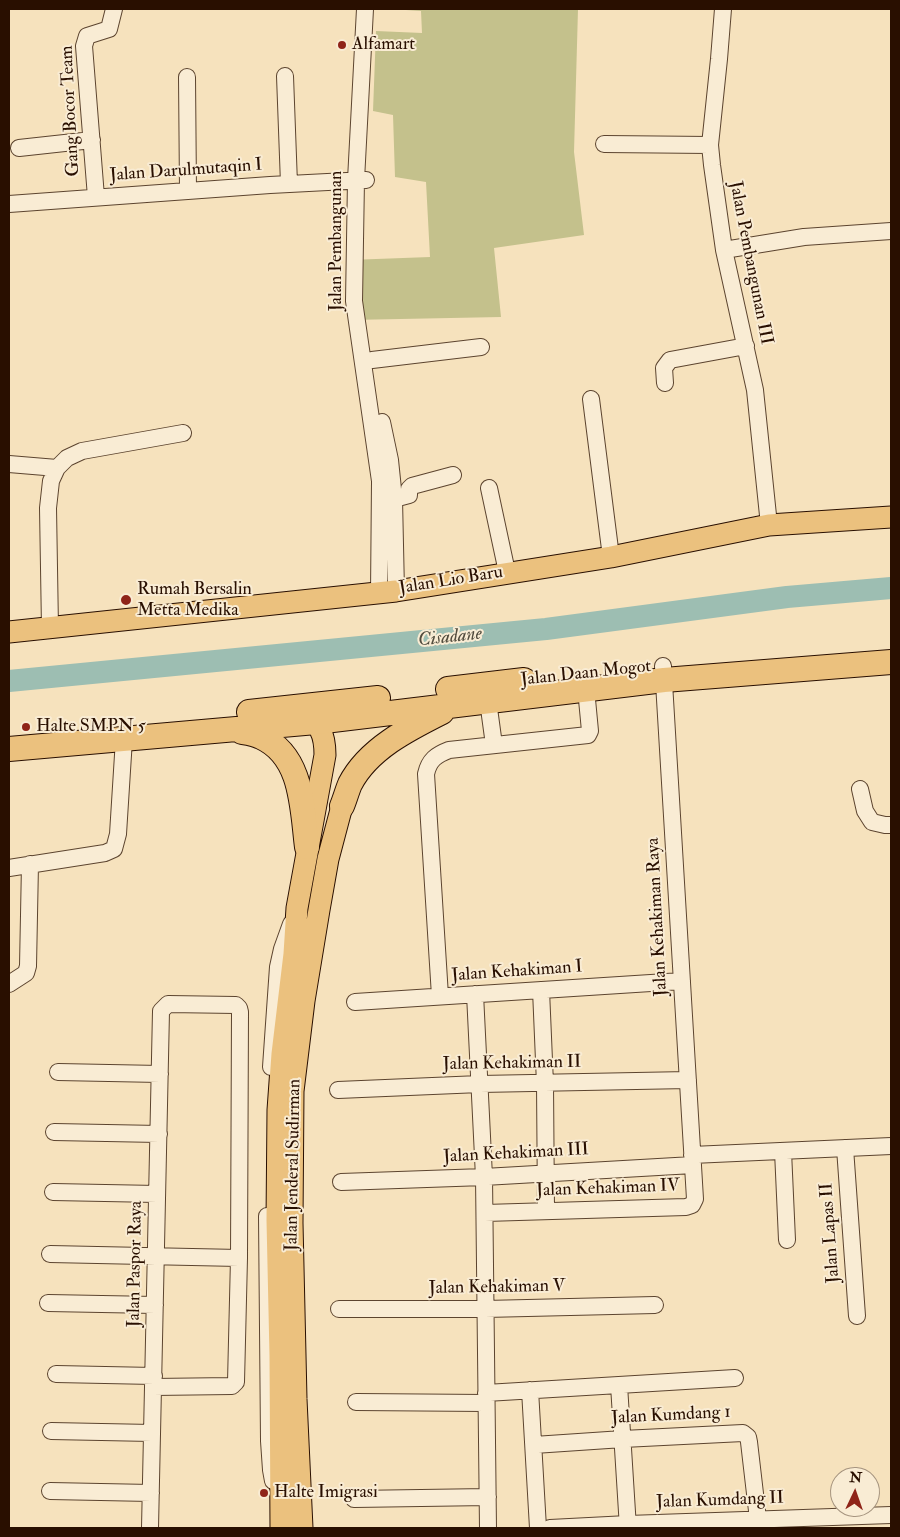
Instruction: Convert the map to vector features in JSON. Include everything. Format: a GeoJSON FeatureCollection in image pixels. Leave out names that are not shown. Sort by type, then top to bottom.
{"type":"FeatureCollection","features":[{"type":"Feature","properties":{"kind":"highway","name":"Jalan Daan Mogot"},"geometry":{"type":"LineString","coordinates":[[9,734],[113,734],[233,729],[316,722],[586,689],[664,673],[891,648]]}},
{"type":"Feature","properties":{"kind":"highway","name":"Jalan Daan Mogot"},"geometry":{"type":"LineString","coordinates":[[9,749],[282,708],[381,698],[488,684],[891,662]]}},
{"type":"Feature","properties":{"kind":"highway"},"geometry":{"type":"LineString","coordinates":[[342,806],[350,784],[359,770],[376,754],[409,728],[456,704]]}},
{"type":"Feature","properties":{"kind":"highway"},"geometry":{"type":"LineString","coordinates":[[233,729],[259,736],[270,742],[289,762],[297,778],[307,847]]}},
{"type":"Feature","properties":{"kind":"main road","name":"Jalan Lio Baru"},"geometry":{"type":"LineString","coordinates":[[9,632],[387,592],[611,557],[769,525],[891,517]]}},
{"type":"Feature","properties":{"kind":"main road","name":"Jalan Daan Mogot"},"geometry":{"type":"LineString","coordinates":[[282,708],[298,712],[316,722]]}},
{"type":"Feature","properties":{"kind":"main road","name":"Jalan Jenderal Sudirman"},"geometry":{"type":"LineString","coordinates":[[281,1528],[276,1220],[278,1110],[297,908],[325,755],[323,734],[316,722]]}},
{"type":"Feature","properties":{"kind":"main road","name":"Jalan Jenderal Sudirman"},"geometry":{"type":"LineString","coordinates":[[302,1528],[296,1399],[292,1222],[293,1091],[304,1001],[319,910],[328,859],[342,806]]}},
{"type":"Feature","properties":{"kind":"street","name":"Gang Bocor Team"},"geometry":{"type":"LineString","coordinates":[[96,197],[84,46],[87,36],[109,30],[114,9]]}},
{"type":"Feature","properties":{"kind":"street","name":"Jalan Pembangunan"},"geometry":{"type":"LineString","coordinates":[[365,9],[361,180],[365,293],[367,329],[390,460],[394,499],[387,592]]}},
{"type":"Feature","properties":{"kind":"street","name":"Jalan Pembangunan"},"geometry":{"type":"LineString","coordinates":[[373,9],[354,301],[380,481],[387,592]]}},
{"type":"Feature","properties":{"kind":"street","name":"Jalan Pembangunan III"},"geometry":{"type":"LineString","coordinates":[[723,9],[710,145],[724,250],[755,390],[769,525]]}},
{"type":"Feature","properties":{"kind":"street"},"geometry":{"type":"LineString","coordinates":[[285,76],[289,184]]}},
{"type":"Feature","properties":{"kind":"street"},"geometry":{"type":"LineString","coordinates":[[187,78],[188,191]]}},
{"type":"Feature","properties":{"kind":"street"},"geometry":{"type":"LineString","coordinates":[[18,148],[92,140]]}},
{"type":"Feature","properties":{"kind":"street"},"geometry":{"type":"LineString","coordinates":[[604,144],[710,145]]}},
{"type":"Feature","properties":{"kind":"street","name":"Jalan Darulmutaqin I"},"geometry":{"type":"LineString","coordinates":[[9,204],[361,180]]}},
{"type":"Feature","properties":{"kind":"street"},"geometry":{"type":"LineString","coordinates":[[724,250],[804,237],[891,231]]}},
{"type":"Feature","properties":{"kind":"street"},"geometry":{"type":"LineString","coordinates":[[372,360],[481,346]]}},
{"type":"Feature","properties":{"kind":"street"},"geometry":{"type":"LineString","coordinates":[[665,383],[664,368],[670,360],[746,346]]}},
{"type":"Feature","properties":{"kind":"street"},"geometry":{"type":"LineString","coordinates":[[591,399],[611,557]]}},
{"type":"Feature","properties":{"kind":"street"},"geometry":{"type":"LineString","coordinates":[[50,628],[48,508],[51,481],[57,468],[66,458],[82,450],[183,433]]}},
{"type":"Feature","properties":{"kind":"street"},"geometry":{"type":"LineString","coordinates":[[9,464],[57,468]]}},
{"type":"Feature","properties":{"kind":"street"},"geometry":{"type":"LineString","coordinates":[[394,499],[409,495],[409,489],[412,486],[454,475]]}},
{"type":"Feature","properties":{"kind":"street"},"geometry":{"type":"LineString","coordinates":[[489,488],[507,572]]}},
{"type":"Feature","properties":{"kind":"street","name":"Jalan Kehakiman Raya"},"geometry":{"type":"LineString","coordinates":[[664,673],[692,1160]]}},
{"type":"Feature","properties":{"kind":"street"},"geometry":{"type":"LineString","coordinates":[[440,996],[426,774],[431,760],[442,752],[449,750],[588,735],[590,731],[586,689]]}},
{"type":"Feature","properties":{"kind":"street"},"geometry":{"type":"LineString","coordinates":[[488,700],[494,745]]}},
{"type":"Feature","properties":{"kind":"street"},"geometry":{"type":"LineString","coordinates":[[9,868],[105,853],[114,849],[117,843],[113,734]]}},
{"type":"Feature","properties":{"kind":"street"},"geometry":{"type":"LineString","coordinates":[[860,789],[865,811],[872,822],[885,826],[891,825]]}},
{"type":"Feature","properties":{"kind":"street"},"geometry":{"type":"LineString","coordinates":[[9,984],[26,973],[28,966],[30,864]]}},
{"type":"Feature","properties":{"kind":"street","name":"Jalan Kehakiman I"},"geometry":{"type":"LineString","coordinates":[[355,1002],[682,981]]}},
{"type":"Feature","properties":{"kind":"street"},"geometry":{"type":"LineString","coordinates":[[540,990],[545,1084],[546,1211]]}},
{"type":"Feature","properties":{"kind":"street"},"geometry":{"type":"LineString","coordinates":[[475,994],[485,1213],[488,1528]]}},
{"type":"Feature","properties":{"kind":"street","name":"Jalan Paspor Raya"},"geometry":{"type":"LineString","coordinates":[[150,1528],[161,1010],[168,1004],[236,1005],[240,1008],[239,1258]]}},
{"type":"Feature","properties":{"kind":"street"},"geometry":{"type":"LineString","coordinates":[[58,1072],[160,1074]]}},
{"type":"Feature","properties":{"kind":"street","name":"Jalan Kehakiman II"},"geometry":{"type":"LineString","coordinates":[[338,1090],[480,1084],[688,1080]]}},
{"type":"Feature","properties":{"kind":"street"},"geometry":{"type":"LineString","coordinates":[[54,1132],[158,1134]]}},
{"type":"Feature","properties":{"kind":"street","name":"Jalan Kehakiman III"},"geometry":{"type":"LineString","coordinates":[[341,1182],[484,1177],[783,1151],[891,1146]]}},
{"type":"Feature","properties":{"kind":"street","name":"Jalan Lapas II"},"geometry":{"type":"LineString","coordinates":[[845,1148],[857,1316]]}},
{"type":"Feature","properties":{"kind":"street"},"geometry":{"type":"LineString","coordinates":[[783,1151],[787,1240]]}},
{"type":"Feature","properties":{"kind":"street","name":"Jalan Kehakiman IV"},"geometry":{"type":"LineString","coordinates":[[485,1213],[686,1207],[692,1205],[695,1199],[692,1160]]}},
{"type":"Feature","properties":{"kind":"street"},"geometry":{"type":"LineString","coordinates":[[53,1192],[158,1194]]}},
{"type":"Feature","properties":{"kind":"street"},"geometry":{"type":"LineString","coordinates":[[50,1254],[239,1258],[235,1385],[56,1374]]}},
{"type":"Feature","properties":{"kind":"street"},"geometry":{"type":"LineString","coordinates":[[48,1303],[155,1305]]}},
{"type":"Feature","properties":{"kind":"street","name":"Jalan Kehakiman V"},"geometry":{"type":"LineString","coordinates":[[339,1309],[485,1309],[655,1305]]}},
{"type":"Feature","properties":{"kind":"street"},"geometry":{"type":"LineString","coordinates":[[356,1402],[486,1398],[530,1390],[735,1378]]}},
{"type":"Feature","properties":{"kind":"street"},"geometry":{"type":"LineString","coordinates":[[619,1385],[628,1526]]}},
{"type":"Feature","properties":{"kind":"street"},"geometry":{"type":"LineString","coordinates":[[530,1390],[538,1528]]}},
{"type":"Feature","properties":{"kind":"street"},"geometry":{"type":"LineString","coordinates":[[51,1431],[152,1433]]}},
{"type":"Feature","properties":{"kind":"street","name":"Jalan Kumdang 1"},"geometry":{"type":"LineString","coordinates":[[534,1445],[623,1438],[743,1433],[750,1442],[759,1524]]}},
{"type":"Feature","properties":{"kind":"street"},"geometry":{"type":"LineString","coordinates":[[50,1491],[151,1493]]}},
{"type":"Feature","properties":{"kind":"street"},"geometry":{"type":"LineString","coordinates":[[354,1499],[488,1497]]}},
{"type":"Feature","properties":{"kind":"street","name":"Jalan Kumdang II"},"geometry":{"type":"LineString","coordinates":[[550,1528],[759,1524],[891,1515]]}},
{"type":"Feature","properties":{"kind":"shaded area"},"geometry":{"type":"Polygon","coordinates":[[[391,9],[578,9],[574,152],[584,235],[494,248],[501,317],[350,320],[349,260],[430,257],[426,182],[395,177],[393,115],[373,111],[376,31],[422,33],[421,11],[391,9]]]}},
{"type":"Feature","properties":{"kind":"waterway","name":"Cisadane"},"geometry":{"type":"LineString","coordinates":[[9,681],[546,629],[787,597],[891,588]]}},
{"type":"Feature","properties":{"kind":"place","name":"Alfamart"},"geometry":{"type":"Point","coordinates":[342,45]}},
{"type":"Feature","properties":{"kind":"place","name":"Rumah Bersalin Metta Medika"},"geometry":{"type":"Point","coordinates":[126,600]}},
{"type":"Feature","properties":{"kind":"place","name":"Halte SMPN 5"},"geometry":{"type":"Point","coordinates":[26,727]}},
{"type":"Feature","properties":{"kind":"place","name":"Halte Imigrasi"},"geometry":{"type":"Point","coordinates":[264,1493]}}]}
